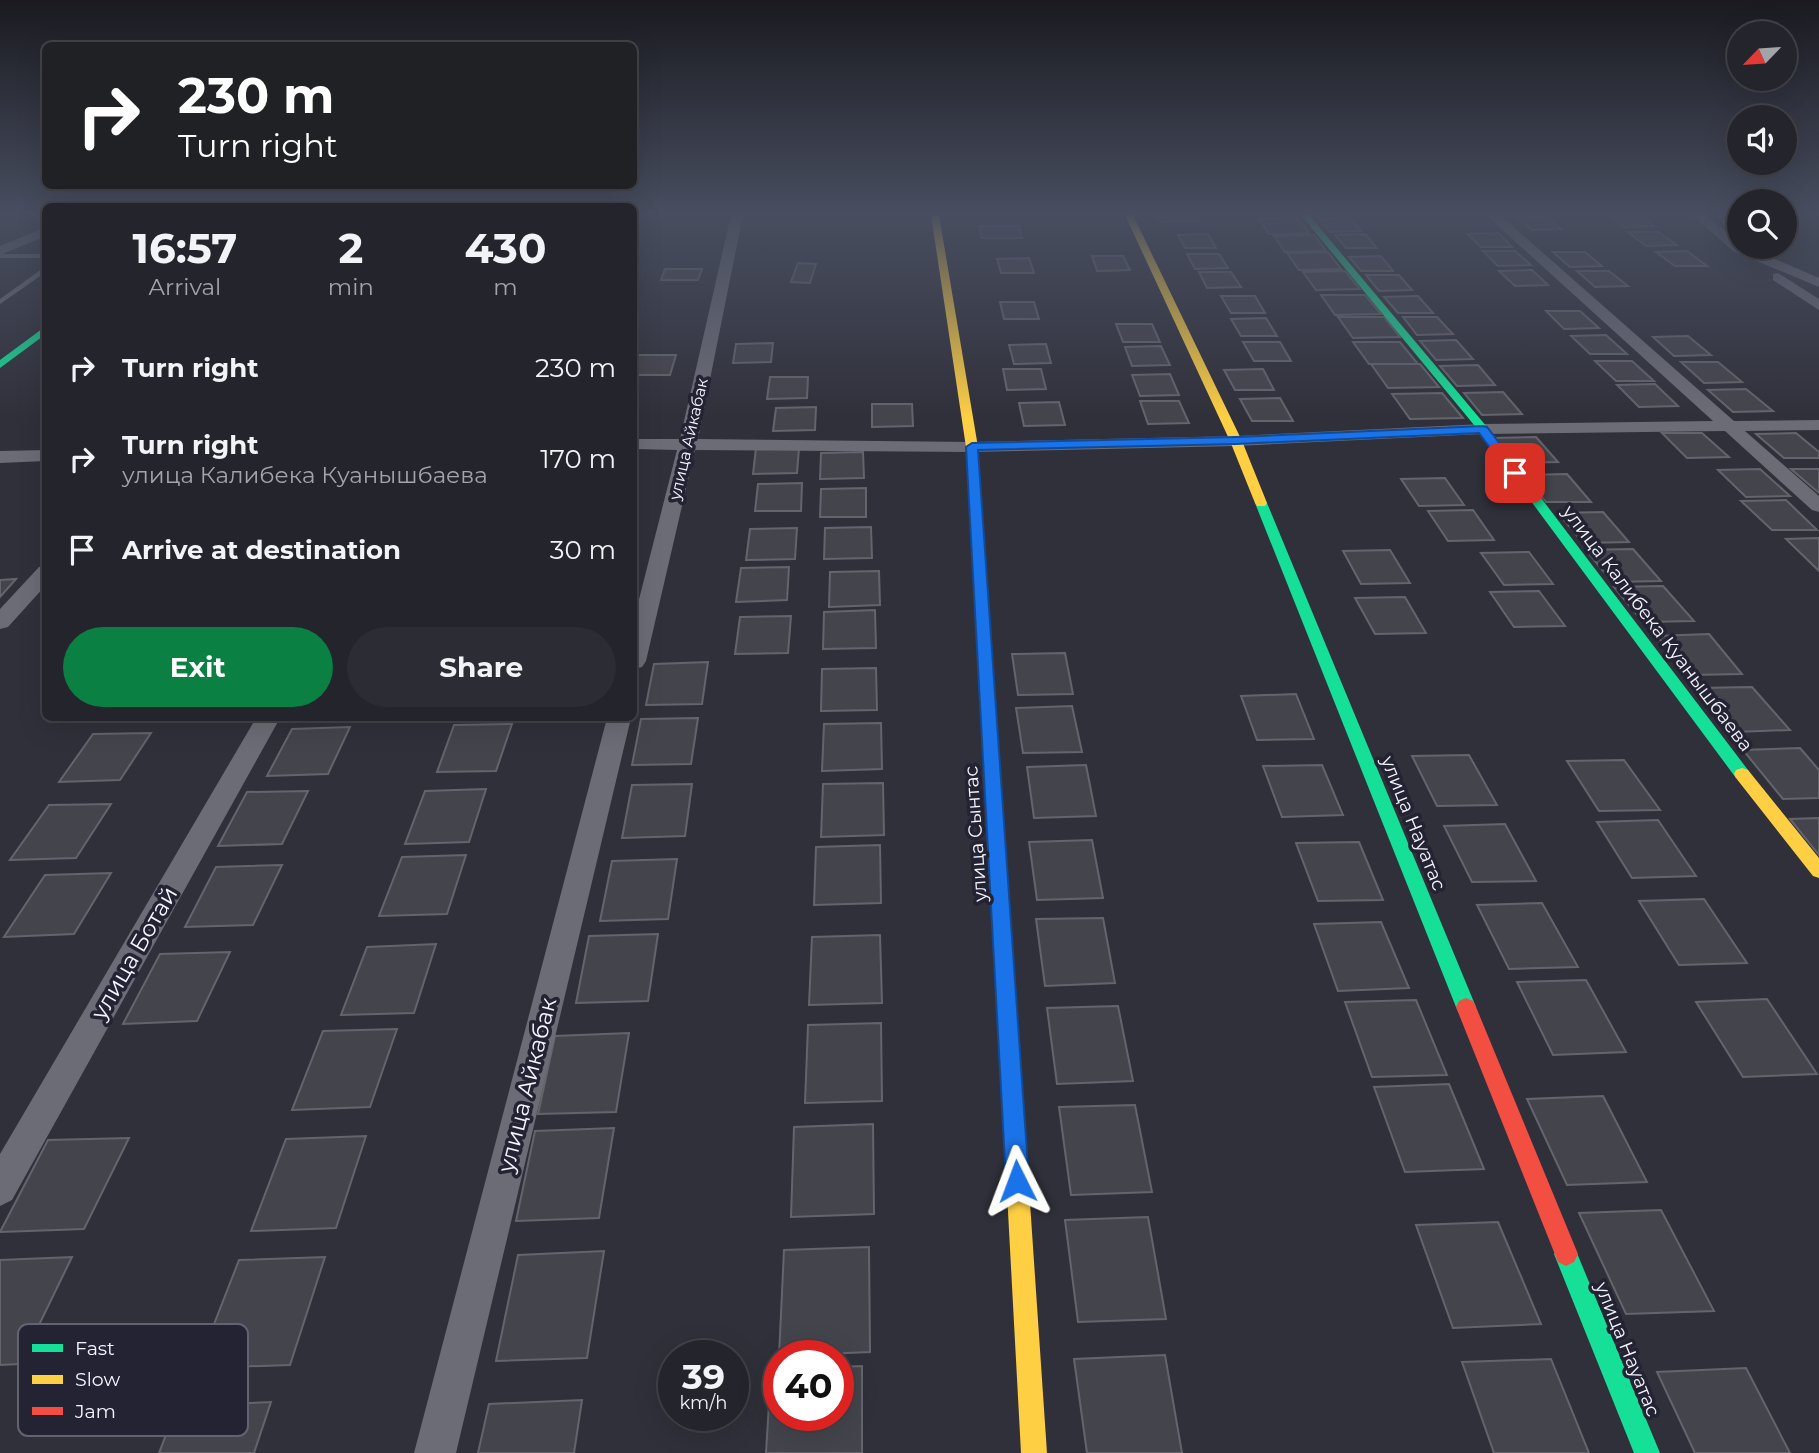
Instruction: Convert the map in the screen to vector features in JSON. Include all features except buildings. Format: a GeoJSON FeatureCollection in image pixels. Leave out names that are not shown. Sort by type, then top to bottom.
{"type":"FeatureCollection","features":[{"type":"Feature","properties":{"kind":"street","name":"улица Айкабак"},"geometry":{"type":"LineString","coordinates":[[637,649],[688,443],[722,283]]}},
{"type":"Feature","properties":{"kind":"street","name":"улица Сынтас"},"geometry":{"type":"LineString","coordinates":[[945,283],[972,447],[1034,1453]]}},
{"type":"Feature","properties":{"kind":"street","name":"улица Науатас"},"geometry":{"type":"LineString","coordinates":[[1161,283],[1236,440],[1647,1453]]}},
{"type":"Feature","properties":{"kind":"street","name":"улица Калибека Куанышбаева"},"geometry":{"type":"LineString","coordinates":[[1362,283],[1483,429],[1711,735],[1819,871]]}},
{"type":"Feature","properties":{"kind":"street"},"geometry":{"type":"LineString","coordinates":[[1569,283],[1819,506]]}},
{"type":"Feature","properties":{"kind":"street"},"geometry":{"type":"LineString","coordinates":[[1787,283],[1819,306]]}},
{"type":"Feature","properties":{"kind":"street"},"geometry":{"type":"LineString","coordinates":[[0,348],[42,316]]}},
{"type":"Feature","properties":{"kind":"street"},"geometry":{"type":"LineString","coordinates":[[0,365],[42,332]]}},
{"type":"Feature","properties":{"kind":"street"},"geometry":{"type":"LineString","coordinates":[[637,444],[972,447],[1236,440],[1483,429],[1819,425]]}},
{"type":"Feature","properties":{"kind":"street"},"geometry":{"type":"LineString","coordinates":[[0,457],[42,455]]}},
{"type":"Feature","properties":{"kind":"street"},"geometry":{"type":"LineString","coordinates":[[0,622],[42,576]]}},
{"type":"Feature","properties":{"kind":"street","name":"улица Ботай"},"geometry":{"type":"LineString","coordinates":[[0,1188],[266,721]]}},
{"type":"Feature","properties":{"kind":"street","name":"улица Айкабак"},"geometry":{"type":"LineString","coordinates":[[435,1453],[618,721]]}},
{"type":"Feature","properties":{"kind":"lane"},"geometry":{"type":"LineString","coordinates":[[0,302],[26,283]]}},
{"type":"Feature","properties":{"kind":"traffic: fast"},"geometry":{"type":"LineString","coordinates":[[1361,283],[1483,429],[1742,774]]}},
{"type":"Feature","properties":{"kind":"traffic: fast"},"geometry":{"type":"LineString","coordinates":[[0,365],[42,332]]}},
{"type":"Feature","properties":{"kind":"traffic: fast"},"geometry":{"type":"LineString","coordinates":[[1261,503],[1466,1007]]}},
{"type":"Feature","properties":{"kind":"traffic: fast"},"geometry":{"type":"LineString","coordinates":[[1566,1254],[1647,1453]]}},
{"type":"Feature","properties":{"kind":"traffic: slow"},"geometry":{"type":"LineString","coordinates":[[946,283],[972,447],[985,651]]}},
{"type":"Feature","properties":{"kind":"traffic: slow"},"geometry":{"type":"LineString","coordinates":[[1161,283],[1236,441],[1261,503]]}},
{"type":"Feature","properties":{"kind":"traffic: slow"},"geometry":{"type":"LineString","coordinates":[[1742,774],[1819,871]]}},
{"type":"Feature","properties":{"kind":"traffic: slow"},"geometry":{"type":"LineString","coordinates":[[1008,1026],[1034,1453]]}},
{"type":"Feature","properties":{"kind":"traffic: jam"},"geometry":{"type":"LineString","coordinates":[[985,651],[1008,1026]]}},
{"type":"Feature","properties":{"kind":"traffic: jam"},"geometry":{"type":"LineString","coordinates":[[1466,1007],[1566,1254]]}},
{"type":"Feature","properties":{"kind":"route"},"geometry":{"type":"LineString","coordinates":[[1017,1181],[972,447],[1236,440],[1483,429],[1515,473]]}}]}
